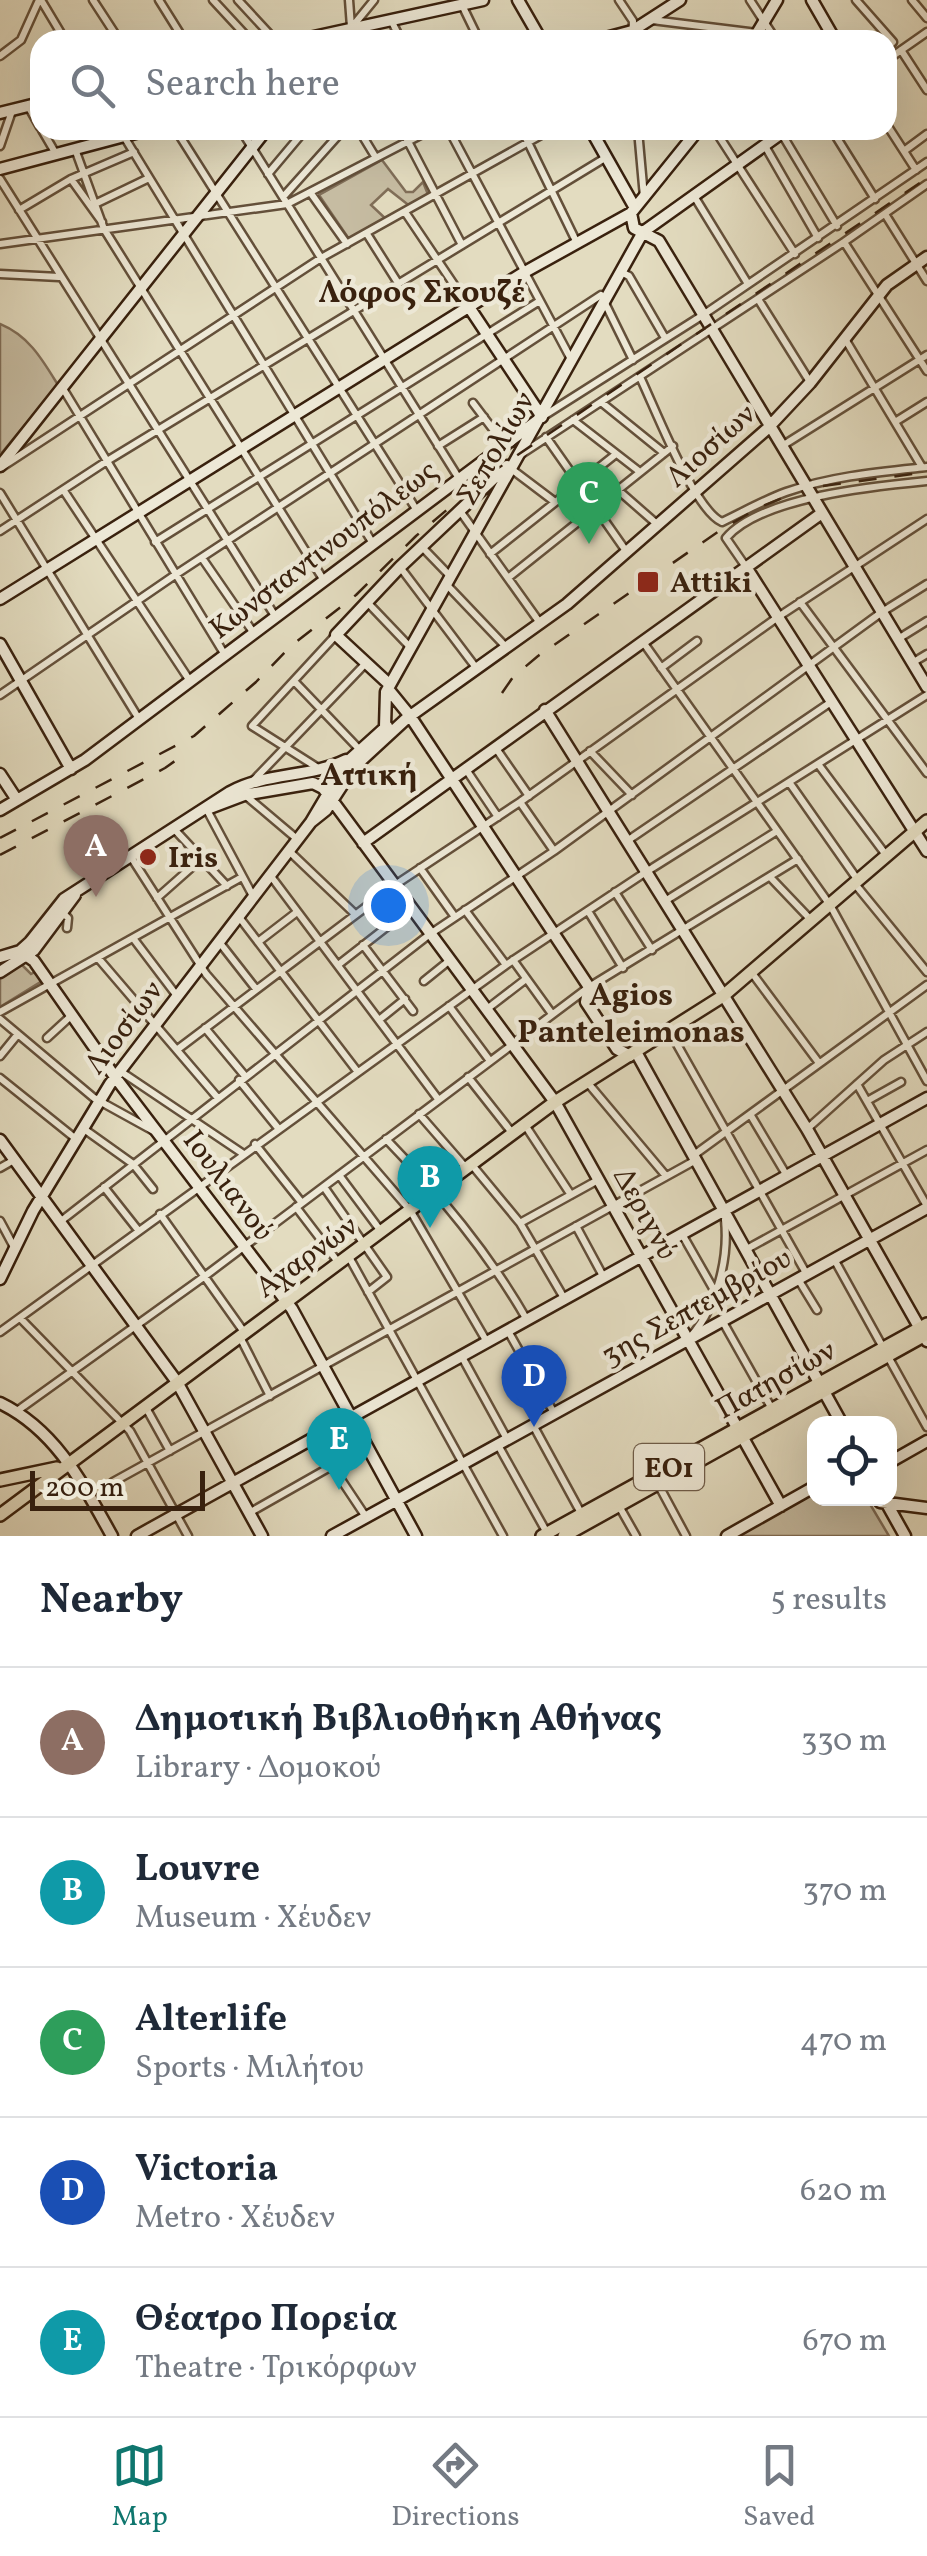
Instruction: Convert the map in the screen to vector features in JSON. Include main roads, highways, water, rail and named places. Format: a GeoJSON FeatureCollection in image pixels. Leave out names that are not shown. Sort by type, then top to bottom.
{"type":"FeatureCollection","features":[{"type":"Feature","properties":{"kind":"main road","name":"Αχαρνών"},"geometry":{"type":"LineString","coordinates":[[0,1514],[555,1102],[724,996],[927,820]]}},
{"type":"Feature","properties":{"kind":"main road","name":"Πατησίων"},"geometry":{"type":"LineString","coordinates":[[564,1536],[584,1519],[925,1333]]}},
{"type":"Feature","properties":{"kind":"main road","name":"Πατησίων"},"geometry":{"type":"LineString","coordinates":[[544,1535],[619,1505],[772,1410],[822,1387]]}},
{"type":"Feature","properties":{"kind":"main road"},"geometry":{"type":"LineString","coordinates":[[21,1498],[5,1478],[66,1464]]}},
{"type":"Feature","properties":{"kind":"railway"},"geometry":{"type":"LineString","coordinates":[[0,838],[194,736],[488,475],[927,178]]}},
{"type":"Feature","properties":{"kind":"railway"},"geometry":{"type":"LineString","coordinates":[[823,486],[927,472]]}},
{"type":"Feature","properties":{"kind":"railway"},"geometry":{"type":"LineString","coordinates":[[502,693],[513,677],[538,656],[722,529],[797,492]]}},
{"type":"Feature","properties":{"kind":"railway"},"geometry":{"type":"LineString","coordinates":[[0,855],[182,756]]}},
{"type":"Feature","properties":{"kind":"place","name":"Alterlife"},"geometry":{"type":"Point","coordinates":[589,544]}},
{"type":"Feature","properties":{"kind":"place","name":"Attiki"},"geometry":{"type":"Point","coordinates":[648,582]}},
{"type":"Feature","properties":{"kind":"place","name":"Iris"},"geometry":{"type":"Point","coordinates":[148,857]}},
{"type":"Feature","properties":{"kind":"place","name":"Δημοτική Βιβλιοθήκη Αθήνας"},"geometry":{"type":"Point","coordinates":[96,897]}},
{"type":"Feature","properties":{"kind":"place","name":"Louvre"},"geometry":{"type":"Point","coordinates":[430,1228]}},
{"type":"Feature","properties":{"kind":"place","name":"Victoria"},"geometry":{"type":"Point","coordinates":[534,1427]}},
{"type":"Feature","properties":{"kind":"place","name":"Θέατρο Πορεία"},"geometry":{"type":"Point","coordinates":[339,1490]}},
{"type":"Feature","properties":{"kind":"district","name":"Λόφος Σκουζέ"},"geometry":{"type":"Point","coordinates":[422,291]}},
{"type":"Feature","properties":{"kind":"district","name":"Αττική"},"geometry":{"type":"Point","coordinates":[369,774]}},
{"type":"Feature","properties":{"kind":"district","name":"Agios Panteleimonas"},"geometry":{"type":"Point","coordinates":[631,1012]}}]}
